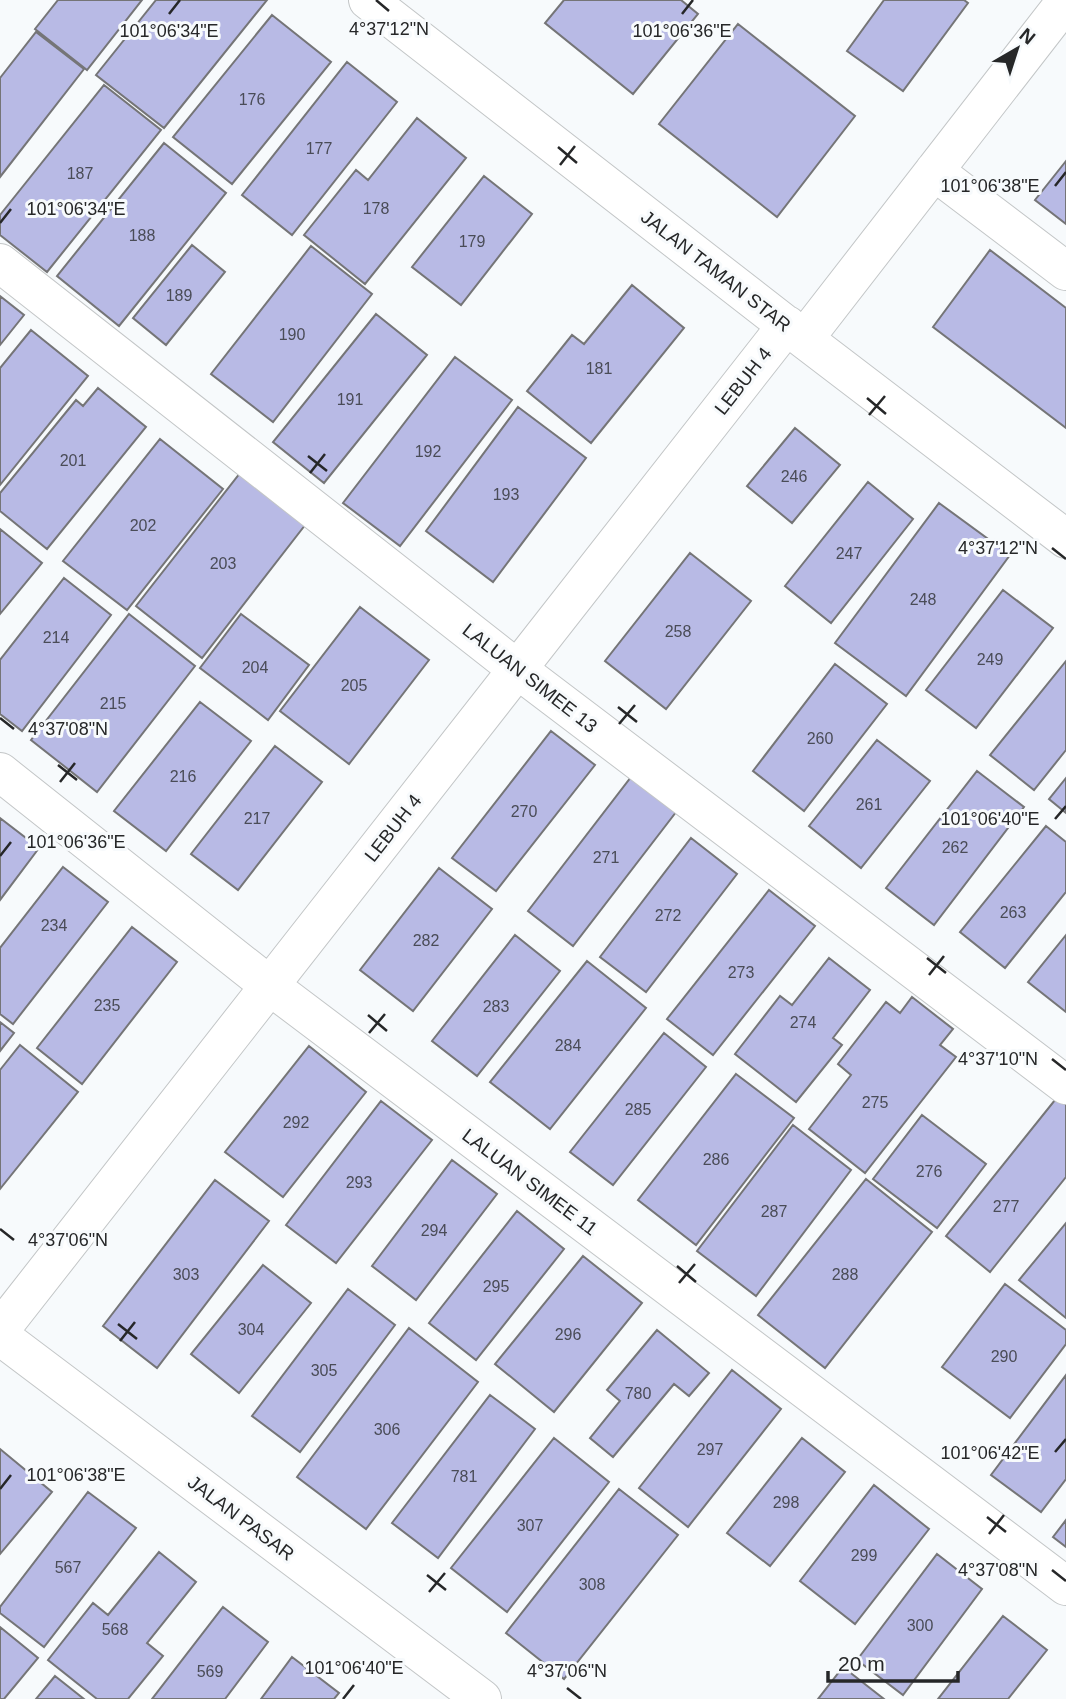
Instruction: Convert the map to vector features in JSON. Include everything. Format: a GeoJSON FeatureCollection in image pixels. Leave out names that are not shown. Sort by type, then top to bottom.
{"type":"FeatureCollection","features":[{"type":"Feature","properties":{"kind":"street","name":"JALAN TAMAN STAR"},"geometry":{"type":"LineString","coordinates":[[368,0],[1066,539]]}},
{"type":"Feature","properties":{"kind":"street","name":"LEBUH 4"},"geometry":{"type":"LineString","coordinates":[[0,1330],[517,669],[795,332],[934,171],[1066,1]]}},
{"type":"Feature","properties":{"kind":"street"},"geometry":{"type":"LineString","coordinates":[[934,171],[1066,271]]}},
{"type":"Feature","properties":{"kind":"street","name":"LALUAN SIMEE 13"},"geometry":{"type":"LineString","coordinates":[[0,263],[517,669],[1066,1085]]}},
{"type":"Feature","properties":{"kind":"street","name":"LALUAN SIMEE 11"},"geometry":{"type":"LineString","coordinates":[[0,772],[270,986],[1066,1586]]}},
{"type":"Feature","properties":{"kind":"street","name":"JALAN PASAR"},"geometry":{"type":"LineString","coordinates":[[0,1336],[482,1699]]}},
{"type":"Feature","properties":{"kind":"building"},"geometry":{"type":"Polygon","coordinates":[[[58,0],[142,0],[87,70],[35,29],[58,0]]]}},
{"type":"Feature","properties":{"kind":"building"},"geometry":{"type":"Polygon","coordinates":[[[156,0],[267,0],[164,128],[96,75],[156,0]]]}},
{"type":"Feature","properties":{"kind":"building"},"geometry":{"type":"Polygon","coordinates":[[[564,0],[681,0],[698,14],[633,94],[545,23],[564,0]]]}},
{"type":"Feature","properties":{"kind":"building"},"geometry":{"type":"Polygon","coordinates":[[[884,0],[964,0],[968,3],[903,91],[847,51],[884,0]]]}},
{"type":"Feature","properties":{"kind":"building"},"geometry":{"type":"Polygon","coordinates":[[[272,15],[331,62],[232,184],[173,137],[272,15]]]}},
{"type":"Feature","properties":{"kind":"building"},"geometry":{"type":"Polygon","coordinates":[[[738,24],[855,116],[777,217],[659,124],[738,24]]]}},
{"type":"Feature","properties":{"kind":"building"},"geometry":{"type":"Polygon","coordinates":[[[36,32],[84,69],[0,177],[0,78],[36,32]]]}},
{"type":"Feature","properties":{"kind":"building"},"geometry":{"type":"Polygon","coordinates":[[[347,62],[397,102],[292,235],[242,195],[347,62]]]}},
{"type":"Feature","properties":{"kind":"building"},"geometry":{"type":"Polygon","coordinates":[[[104,85],[161,130],[47,272],[0,235],[0,215],[104,85]]]}},
{"type":"Feature","properties":{"kind":"building"},"geometry":{"type":"Polygon","coordinates":[[[417,118],[466,158],[365,284],[304,235],[356,170],[368,180],[417,118]]]}},
{"type":"Feature","properties":{"kind":"building"},"geometry":{"type":"Polygon","coordinates":[[[164,143],[226,193],[119,326],[57,276],[164,143]]]}},
{"type":"Feature","properties":{"kind":"building"},"geometry":{"type":"Polygon","coordinates":[[[1066,161],[1066,224],[1035,200],[1066,161]]]}},
{"type":"Feature","properties":{"kind":"building"},"geometry":{"type":"Polygon","coordinates":[[[484,176],[532,214],[461,305],[412,267],[484,176]]]}},
{"type":"Feature","properties":{"kind":"building"},"geometry":{"type":"Polygon","coordinates":[[[192,245],[225,272],[166,345],[133,318],[192,245]]]}},
{"type":"Feature","properties":{"kind":"building"},"geometry":{"type":"Polygon","coordinates":[[[311,246],[372,294],[273,422],[211,374],[311,246]]]}},
{"type":"Feature","properties":{"kind":"building"},"geometry":{"type":"Polygon","coordinates":[[[990,250],[1066,308],[1066,428],[933,327],[990,250]]]}},
{"type":"Feature","properties":{"kind":"building"},"geometry":{"type":"Polygon","coordinates":[[[632,285],[684,328],[591,443],[527,391],[572,335],[584,344],[632,285]]]}},
{"type":"Feature","properties":{"kind":"building"},"geometry":{"type":"Polygon","coordinates":[[[0,296],[24,315],[0,345],[0,296]]]}},
{"type":"Feature","properties":{"kind":"building"},"geometry":{"type":"Polygon","coordinates":[[[376,314],[427,355],[324,483],[273,442],[376,314]]]}},
{"type":"Feature","properties":{"kind":"building"},"geometry":{"type":"Polygon","coordinates":[[[31,330],[88,376],[0,485],[0,368],[31,330]]]}},
{"type":"Feature","properties":{"kind":"building"},"geometry":{"type":"Polygon","coordinates":[[[455,357],[512,400],[400,546],[343,503],[455,357]]]}},
{"type":"Feature","properties":{"kind":"building"},"geometry":{"type":"Polygon","coordinates":[[[98,388],[146,427],[47,549],[0,511],[0,493],[76,400],[83,406],[98,388]]]}},
{"type":"Feature","properties":{"kind":"building"},"geometry":{"type":"Polygon","coordinates":[[[518,407],[586,458],[493,582],[426,531],[518,407]]]}},
{"type":"Feature","properties":{"kind":"building"},"geometry":{"type":"Polygon","coordinates":[[[795,428],[840,465],[792,523],[747,486],[795,428]]]}},
{"type":"Feature","properties":{"kind":"building"},"geometry":{"type":"Polygon","coordinates":[[[160,439],[223,489],[127,610],[63,561],[160,439]]]}},
{"type":"Feature","properties":{"kind":"building"},"geometry":{"type":"Polygon","coordinates":[[[244,468],[309,520],[202,658],[136,606],[244,468]]]}},
{"type":"Feature","properties":{"kind":"building"},"geometry":{"type":"Polygon","coordinates":[[[868,482],[913,519],[831,623],[785,586],[868,482]]]}},
{"type":"Feature","properties":{"kind":"building"},"geometry":{"type":"Polygon","coordinates":[[[939,503],[1010,555],[906,696],[835,643],[939,503]]]}},
{"type":"Feature","properties":{"kind":"building"},"geometry":{"type":"Polygon","coordinates":[[[0,529],[42,563],[0,614],[0,529]]]}},
{"type":"Feature","properties":{"kind":"building"},"geometry":{"type":"Polygon","coordinates":[[[690,553],[751,601],[666,709],[605,661],[690,553]]]}},
{"type":"Feature","properties":{"kind":"building"},"geometry":{"type":"Polygon","coordinates":[[[64,578],[111,615],[22,731],[0,714],[0,660],[64,578]]]}},
{"type":"Feature","properties":{"kind":"building"},"geometry":{"type":"Polygon","coordinates":[[[1003,590],[1053,628],[976,728],[926,690],[1003,590]]]}},
{"type":"Feature","properties":{"kind":"building"},"geometry":{"type":"Polygon","coordinates":[[[360,607],[429,660],[349,764],[280,711],[360,607]]]}},
{"type":"Feature","properties":{"kind":"building"},"geometry":{"type":"Polygon","coordinates":[[[129,614],[195,666],[97,792],[31,740],[129,614]]]}},
{"type":"Feature","properties":{"kind":"building"},"geometry":{"type":"Polygon","coordinates":[[[241,614],[309,665],[268,720],[200,668],[241,614]]]}},
{"type":"Feature","properties":{"kind":"building"},"geometry":{"type":"Polygon","coordinates":[[[1066,661],[1066,750],[1034,790],[990,755],[1066,661]]]}},
{"type":"Feature","properties":{"kind":"building"},"geometry":{"type":"Polygon","coordinates":[[[835,664],[887,704],[804,811],[753,771],[835,664]]]}},
{"type":"Feature","properties":{"kind":"building"},"geometry":{"type":"Polygon","coordinates":[[[200,702],[251,741],[166,851],[114,811],[200,702]]]}},
{"type":"Feature","properties":{"kind":"building"},"geometry":{"type":"Polygon","coordinates":[[[551,731],[595,765],[496,891],[452,858],[551,731]]]}},
{"type":"Feature","properties":{"kind":"building"},"geometry":{"type":"Polygon","coordinates":[[[877,740],[930,781],[861,868],[809,826],[877,740]]]}},
{"type":"Feature","properties":{"kind":"building"},"geometry":{"type":"Polygon","coordinates":[[[275,746],[322,782],[238,890],[191,854],[275,746]]]}},
{"type":"Feature","properties":{"kind":"building"},"geometry":{"type":"Polygon","coordinates":[[[638,768],[683,803],[573,946],[528,911],[638,768]]]}},
{"type":"Feature","properties":{"kind":"building"},"geometry":{"type":"Polygon","coordinates":[[[977,771],[1024,807],[934,925],[886,888],[977,771]]]}},
{"type":"Feature","properties":{"kind":"building"},"geometry":{"type":"Polygon","coordinates":[[[1066,778],[1066,813],[1049,799],[1066,778]]]}},
{"type":"Feature","properties":{"kind":"building"},"geometry":{"type":"Polygon","coordinates":[[[0,818],[39,848],[0,900],[0,818]]]}},
{"type":"Feature","properties":{"kind":"building"},"geometry":{"type":"Polygon","coordinates":[[[1046,826],[1066,842],[1066,892],[1005,968],[960,932],[1046,826]]]}},
{"type":"Feature","properties":{"kind":"building"},"geometry":{"type":"Polygon","coordinates":[[[691,838],[737,874],[646,992],[600,957],[691,838]]]}},
{"type":"Feature","properties":{"kind":"building"},"geometry":{"type":"Polygon","coordinates":[[[63,867],[108,902],[13,1024],[0,1014],[0,948],[63,867]]]}},
{"type":"Feature","properties":{"kind":"building"},"geometry":{"type":"Polygon","coordinates":[[[439,868],[492,909],[413,1011],[360,970],[439,868]]]}},
{"type":"Feature","properties":{"kind":"building"},"geometry":{"type":"Polygon","coordinates":[[[769,890],[815,926],[713,1055],[667,1019],[769,890]]]}},
{"type":"Feature","properties":{"kind":"building"},"geometry":{"type":"Polygon","coordinates":[[[132,927],[177,962],[82,1084],[37,1048],[132,927]]]}},
{"type":"Feature","properties":{"kind":"building"},"geometry":{"type":"Polygon","coordinates":[[[515,935],[560,971],[477,1076],[432,1041],[515,935]]]}},
{"type":"Feature","properties":{"kind":"building"},"geometry":{"type":"Polygon","coordinates":[[[1066,935],[1066,1012],[1028,982],[1066,935]]]}},
{"type":"Feature","properties":{"kind":"building"},"geometry":{"type":"Polygon","coordinates":[[[829,958],[870,990],[833,1038],[842,1045],[796,1102],[735,1054],[780,996],[792,1005],[829,958]]]}},
{"type":"Feature","properties":{"kind":"building"},"geometry":{"type":"Polygon","coordinates":[[[587,961],[646,1008],[550,1129],[490,1082],[587,961]]]}},
{"type":"Feature","properties":{"kind":"building"},"geometry":{"type":"Polygon","coordinates":[[[912,997],[953,1029],[940,1045],[956,1057],[865,1173],[809,1129],[851,1075],[838,1064],[886,1002],[900,1013],[912,997]]]}},
{"type":"Feature","properties":{"kind":"building"},"geometry":{"type":"Polygon","coordinates":[[[0,1022],[14,1033],[0,1051],[0,1022]]]}},
{"type":"Feature","properties":{"kind":"building"},"geometry":{"type":"Polygon","coordinates":[[[664,1033],[706,1067],[613,1185],[570,1152],[664,1033]]]}},
{"type":"Feature","properties":{"kind":"building"},"geometry":{"type":"Polygon","coordinates":[[[20,1045],[78,1092],[0,1189],[0,1070],[20,1045]]]}},
{"type":"Feature","properties":{"kind":"building"},"geometry":{"type":"Polygon","coordinates":[[[309,1046],[366,1092],[283,1197],[225,1152],[309,1046]]]}},
{"type":"Feature","properties":{"kind":"building"},"geometry":{"type":"Polygon","coordinates":[[[736,1074],[794,1118],[696,1245],[638,1200],[736,1074]]]}},
{"type":"Feature","properties":{"kind":"building"},"geometry":{"type":"Polygon","coordinates":[[[1059,1095],[1066,1101],[1066,1177],[990,1272],[946,1236],[1059,1095]]]}},
{"type":"Feature","properties":{"kind":"building"},"geometry":{"type":"Polygon","coordinates":[[[381,1101],[432,1140],[336,1263],[286,1225],[381,1101]]]}},
{"type":"Feature","properties":{"kind":"building"},"geometry":{"type":"Polygon","coordinates":[[[922,1115],[986,1164],[937,1228],[873,1179],[922,1115]]]}},
{"type":"Feature","properties":{"kind":"building"},"geometry":{"type":"Polygon","coordinates":[[[793,1125],[851,1170],[756,1296],[697,1251],[793,1125]]]}},
{"type":"Feature","properties":{"kind":"building"},"geometry":{"type":"Polygon","coordinates":[[[452,1160],[497,1194],[416,1300],[372,1266],[452,1160]]]}},
{"type":"Feature","properties":{"kind":"building"},"geometry":{"type":"Polygon","coordinates":[[[866,1179],[932,1232],[825,1368],[758,1315],[866,1179]]]}},
{"type":"Feature","properties":{"kind":"building"},"geometry":{"type":"Polygon","coordinates":[[[215,1180],[269,1221],[157,1368],[103,1326],[215,1180]]]}},
{"type":"Feature","properties":{"kind":"building"},"geometry":{"type":"Polygon","coordinates":[[[517,1211],[564,1249],[476,1360],[429,1323],[517,1211]]]}},
{"type":"Feature","properties":{"kind":"building"},"geometry":{"type":"Polygon","coordinates":[[[1066,1223],[1066,1318],[1019,1280],[1066,1223]]]}},
{"type":"Feature","properties":{"kind":"building"},"geometry":{"type":"Polygon","coordinates":[[[583,1256],[642,1303],[554,1412],[495,1364],[583,1256]]]}},
{"type":"Feature","properties":{"kind":"building"},"geometry":{"type":"Polygon","coordinates":[[[263,1265],[311,1303],[239,1393],[191,1354],[263,1265]]]}},
{"type":"Feature","properties":{"kind":"building"},"geometry":{"type":"Polygon","coordinates":[[[1005,1284],[1066,1330],[1066,1344],[1010,1418],[942,1367],[1005,1284]]]}},
{"type":"Feature","properties":{"kind":"building"},"geometry":{"type":"Polygon","coordinates":[[[348,1289],[395,1325],[300,1452],[252,1416],[348,1289]]]}},
{"type":"Feature","properties":{"kind":"building"},"geometry":{"type":"Polygon","coordinates":[[[409,1328],[478,1382],[366,1529],[297,1477],[409,1328]]]}},
{"type":"Feature","properties":{"kind":"building"},"geometry":{"type":"Polygon","coordinates":[[[657,1330],[709,1373],[689,1396],[674,1384],[613,1457],[590,1438],[620,1401],[607,1390],[657,1330]]]}},
{"type":"Feature","properties":{"kind":"building"},"geometry":{"type":"Polygon","coordinates":[[[732,1370],[781,1409],[688,1527],[639,1488],[732,1370]]]}},
{"type":"Feature","properties":{"kind":"building"},"geometry":{"type":"Polygon","coordinates":[[[1066,1375],[1066,1479],[1041,1512],[991,1475],[1066,1375]]]}},
{"type":"Feature","properties":{"kind":"building"},"geometry":{"type":"Polygon","coordinates":[[[490,1395],[535,1429],[438,1558],[392,1523],[490,1395]]]}},
{"type":"Feature","properties":{"kind":"building"},"geometry":{"type":"Polygon","coordinates":[[[554,1438],[609,1482],[507,1612],[451,1568],[554,1438]]]}},
{"type":"Feature","properties":{"kind":"building"},"geometry":{"type":"Polygon","coordinates":[[[802,1438],[845,1472],[770,1566],[727,1533],[802,1438]]]}},
{"type":"Feature","properties":{"kind":"building"},"geometry":{"type":"Polygon","coordinates":[[[0,1449],[52,1492],[0,1554],[0,1449]]]}},
{"type":"Feature","properties":{"kind":"building"},"geometry":{"type":"Polygon","coordinates":[[[874,1485],[929,1529],[855,1624],[800,1581],[874,1485]]]}},
{"type":"Feature","properties":{"kind":"building"},"geometry":{"type":"Polygon","coordinates":[[[619,1489],[678,1535],[564,1679],[506,1633],[619,1489]]]}},
{"type":"Feature","properties":{"kind":"building"},"geometry":{"type":"Polygon","coordinates":[[[88,1492],[136,1528],[44,1647],[0,1613],[0,1607],[88,1492]]]}},
{"type":"Feature","properties":{"kind":"building"},"geometry":{"type":"Polygon","coordinates":[[[1066,1520],[1066,1547],[1053,1537],[1066,1520]]]}},
{"type":"Feature","properties":{"kind":"building"},"geometry":{"type":"Polygon","coordinates":[[[159,1552],[196,1582],[147,1643],[163,1656],[128,1699],[97,1699],[48,1660],[93,1603],[108,1615],[159,1552]]]}},
{"type":"Feature","properties":{"kind":"building"},"geometry":{"type":"Polygon","coordinates":[[[937,1554],[982,1589],[903,1695],[857,1660],[937,1554]]]}},
{"type":"Feature","properties":{"kind":"building"},"geometry":{"type":"Polygon","coordinates":[[[223,1607],[268,1642],[225,1699],[152,1699],[223,1607]]]}},
{"type":"Feature","properties":{"kind":"building"},"geometry":{"type":"Polygon","coordinates":[[[1003,1616],[1047,1650],[1008,1699],[938,1699],[1003,1616]]]}},
{"type":"Feature","properties":{"kind":"building"},"geometry":{"type":"Polygon","coordinates":[[[0,1627],[38,1658],[4,1699],[0,1699],[0,1627]]]}},
{"type":"Feature","properties":{"kind":"building"},"geometry":{"type":"Polygon","coordinates":[[[292,1657],[339,1693],[334,1699],[261,1699],[292,1657]]]}},
{"type":"Feature","properties":{"kind":"building"},"geometry":{"type":"Polygon","coordinates":[[[843,1667],[884,1699],[818,1699],[843,1667]]]}},
{"type":"Feature","properties":{"kind":"building"},"geometry":{"type":"Polygon","coordinates":[[[55,1676],[84,1699],[36,1699],[55,1676]]]}}]}
